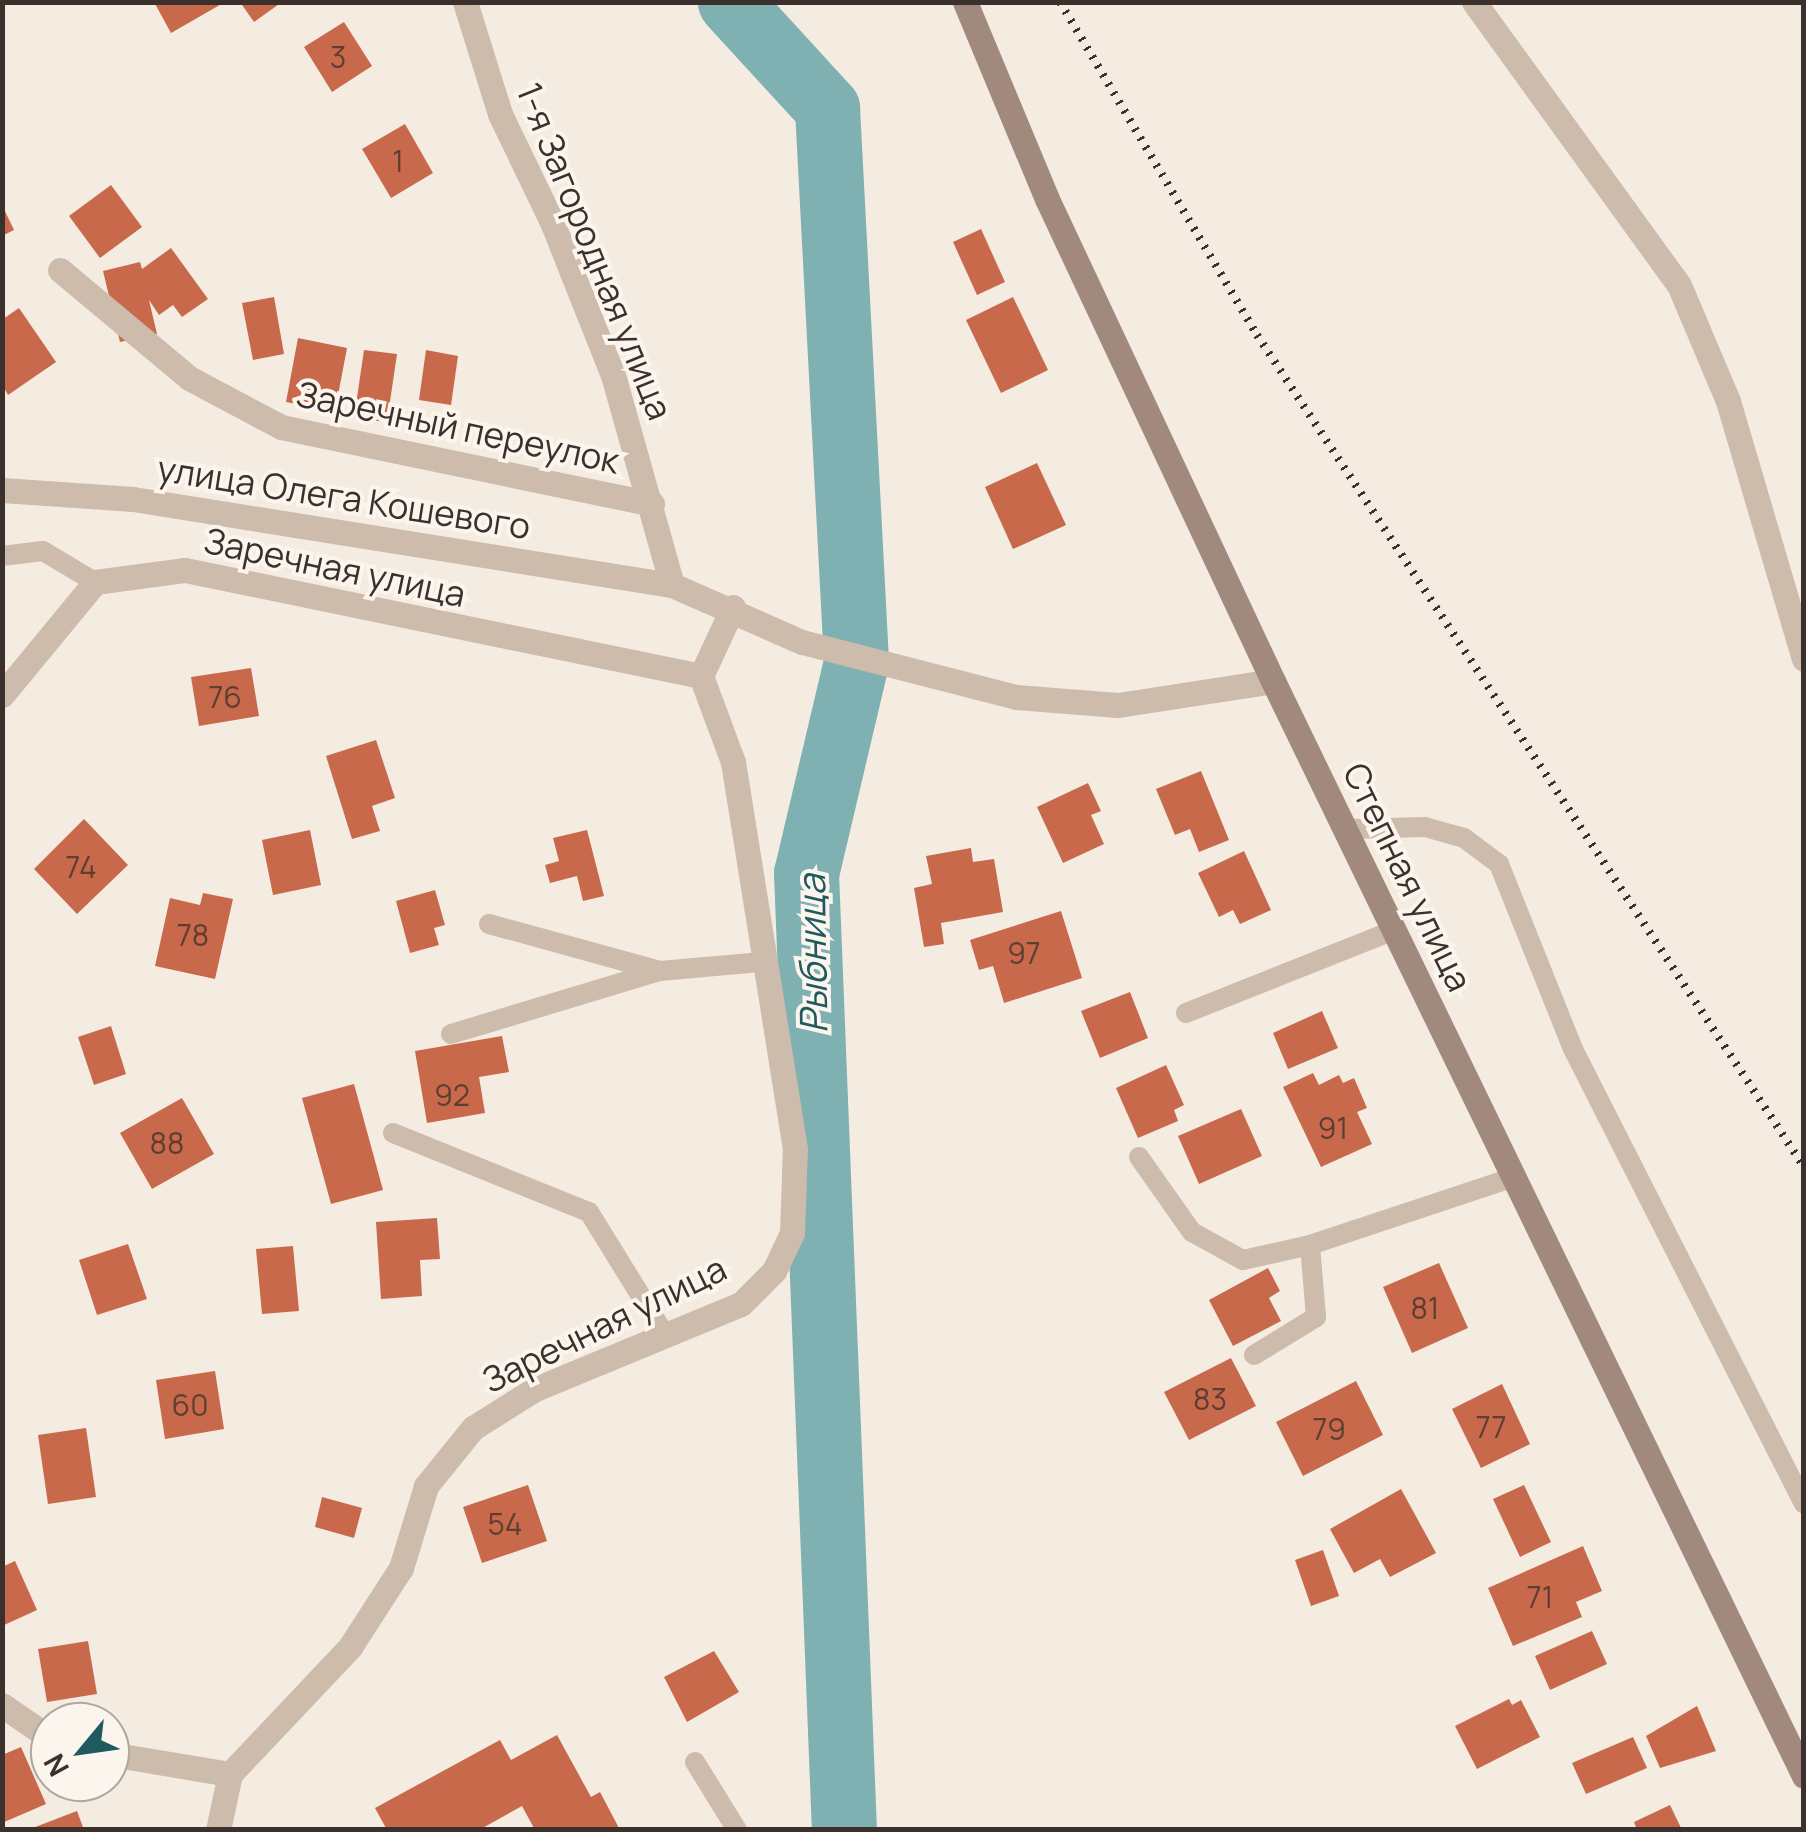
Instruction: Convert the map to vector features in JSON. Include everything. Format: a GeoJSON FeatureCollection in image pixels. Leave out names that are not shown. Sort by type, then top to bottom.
{"type":"FeatureCollection","features":[{"type":"Feature","properties":{"kind":"main road","name":"Степная улица"},"geometry":{"type":"LineString","coordinates":[[965,2],[1047,199],[1273,681],[1349,830],[1804,1776]]}},
{"type":"Feature","properties":{"kind":"street","name":"1-я Загородная улица"},"geometry":{"type":"LineString","coordinates":[[465,2],[500,114],[552,222],[613,375],[672,586]]}},
{"type":"Feature","properties":{"kind":"street"},"geometry":{"type":"LineString","coordinates":[[1474,2],[1679,285],[1728,401],[1804,659]]}},
{"type":"Feature","properties":{"kind":"street","name":"Заречный переулок"},"geometry":{"type":"LineString","coordinates":[[60,270],[189,378],[281,427],[652,504]]}},
{"type":"Feature","properties":{"kind":"street","name":"улица Олега Кошевого"},"geometry":{"type":"LineString","coordinates":[[2,490],[133,499],[672,586],[733,607],[802,642],[1016,697],[1118,704],[1273,681]]}},
{"type":"Feature","properties":{"kind":"street","name":"Заречная улица"},"geometry":{"type":"LineString","coordinates":[[96,582],[185,570],[701,676],[733,762],[760,962],[795,1150],[792,1233],[774,1271],[741,1304],[663,1332],[533,1390],[473,1428],[426,1486],[402,1568],[350,1647],[230,1774]]}},
{"type":"Feature","properties":{"kind":"street"},"geometry":{"type":"LineString","coordinates":[[4,692],[42,655],[96,582]]}},
{"type":"Feature","properties":{"kind":"street"},"geometry":{"type":"LineString","coordinates":[[701,676],[733,607]]}},
{"type":"Feature","properties":{"kind":"street"},"geometry":{"type":"LineString","coordinates":[[2,1705],[30,1724]]}},
{"type":"Feature","properties":{"kind":"street"},"geometry":{"type":"LineString","coordinates":[[130,1757],[230,1774],[218,1830]]}},
{"type":"Feature","properties":{"kind":"lane"},"geometry":{"type":"LineString","coordinates":[[2,556],[42,552],[96,582]]}},
{"type":"Feature","properties":{"kind":"lane"},"geometry":{"type":"LineString","coordinates":[[1349,830],[1425,826],[1464,838],[1499,864],[1573,1049],[1804,1504]]}},
{"type":"Feature","properties":{"kind":"lane"},"geometry":{"type":"LineString","coordinates":[[488,924],[660,971]]}},
{"type":"Feature","properties":{"kind":"lane"},"geometry":{"type":"LineString","coordinates":[[1186,1013],[1394,930]]}},
{"type":"Feature","properties":{"kind":"lane"},"geometry":{"type":"LineString","coordinates":[[451,1034],[660,971],[760,962]]}},
{"type":"Feature","properties":{"kind":"lane"},"geometry":{"type":"LineString","coordinates":[[393,1133],[589,1212],[663,1332]]}},
{"type":"Feature","properties":{"kind":"lane"},"geometry":{"type":"LineString","coordinates":[[1139,1157],[1192,1232],[1222,1254],[1243,1260],[1310,1245],[1514,1177]]}},
{"type":"Feature","properties":{"kind":"lane"},"geometry":{"type":"LineString","coordinates":[[1254,1355],[1316,1317],[1310,1245]]}},
{"type":"Feature","properties":{"kind":"lane"},"geometry":{"type":"LineString","coordinates":[[695,1762],[737,1830]]}},
{"type":"Feature","properties":{"kind":"building"},"geometry":{"type":"Polygon","coordinates":[[[154,2],[225,2],[171,33],[154,2]]]}},
{"type":"Feature","properties":{"kind":"building"},"geometry":{"type":"Polygon","coordinates":[[[240,2],[282,2],[254,22],[240,2]]]}},
{"type":"Feature","properties":{"kind":"building"},"geometry":{"type":"Polygon","coordinates":[[[344,22],[372,66],[332,92],[304,47],[344,22]]]}},
{"type":"Feature","properties":{"kind":"building"},"geometry":{"type":"Polygon","coordinates":[[[405,124],[433,173],[391,198],[362,149],[405,124]]]}},
{"type":"Feature","properties":{"kind":"building"},"geometry":{"type":"Polygon","coordinates":[[[111,185],[142,227],[100,258],[69,216],[111,185]]]}},
{"type":"Feature","properties":{"kind":"building"},"geometry":{"type":"Polygon","coordinates":[[[2,205],[14,230],[2,236],[2,205]]]}},
{"type":"Feature","properties":{"kind":"building"},"geometry":{"type":"Polygon","coordinates":[[[981,229],[1005,282],[977,295],[953,242],[981,229]]]}},
{"type":"Feature","properties":{"kind":"building"},"geometry":{"type":"Polygon","coordinates":[[[171,248],[208,299],[182,317],[173,305],[159,315],[149,300],[157,334],[120,342],[103,271],[140,262],[142,269],[171,248]]]}},
{"type":"Feature","properties":{"kind":"building"},"geometry":{"type":"Polygon","coordinates":[[[274,297],[284,354],[253,360],[242,303],[274,297]]]}},
{"type":"Feature","properties":{"kind":"building"},"geometry":{"type":"Polygon","coordinates":[[[1013,297],[1048,370],[1001,393],[966,320],[1013,297]]]}},
{"type":"Feature","properties":{"kind":"building"},"geometry":{"type":"Polygon","coordinates":[[[19,308],[56,362],[8,395],[3,386],[3,319],[19,308]]]}},
{"type":"Feature","properties":{"kind":"building"},"geometry":{"type":"Polygon","coordinates":[[[298,338],[347,348],[335,411],[286,402],[298,338]]]}},
{"type":"Feature","properties":{"kind":"building"},"geometry":{"type":"Polygon","coordinates":[[[364,350],[397,354],[387,422],[354,418],[364,350]]]}},
{"type":"Feature","properties":{"kind":"building"},"geometry":{"type":"Polygon","coordinates":[[[426,350],[458,356],[451,405],[419,400],[426,350]]]}},
{"type":"Feature","properties":{"kind":"building"},"geometry":{"type":"Polygon","coordinates":[[[1037,463],[1066,525],[1013,549],[985,487],[1037,463]]]}},
{"type":"Feature","properties":{"kind":"building"},"geometry":{"type":"Polygon","coordinates":[[[251,668],[259,716],[199,726],[191,677],[251,668]]]}},
{"type":"Feature","properties":{"kind":"building"},"geometry":{"type":"Polygon","coordinates":[[[376,740],[395,798],[372,806],[380,831],[352,839],[326,756],[376,740]]]}},
{"type":"Feature","properties":{"kind":"building"},"geometry":{"type":"Polygon","coordinates":[[[1201,771],[1229,840],[1199,852],[1190,829],[1175,835],[1156,789],[1201,771]]]}},
{"type":"Feature","properties":{"kind":"building"},"geometry":{"type":"Polygon","coordinates":[[[1088,783],[1101,811],[1091,815],[1104,844],[1063,863],[1037,807],[1088,783]]]}},
{"type":"Feature","properties":{"kind":"building"},"geometry":{"type":"Polygon","coordinates":[[[84,819],[128,865],[77,914],[34,869],[84,819]]]}},
{"type":"Feature","properties":{"kind":"building"},"geometry":{"type":"Polygon","coordinates":[[[310,830],[321,885],[273,895],[262,840],[310,830]]]}},
{"type":"Feature","properties":{"kind":"building"},"geometry":{"type":"Polygon","coordinates":[[[587,830],[604,896],[583,901],[577,876],[550,883],[545,865],[559,861],[553,838],[587,830]]]}},
{"type":"Feature","properties":{"kind":"building"},"geometry":{"type":"Polygon","coordinates":[[[971,848],[973,862],[994,859],[1003,912],[941,923],[944,944],[924,947],[914,888],[932,884],[926,856],[971,848]]]}},
{"type":"Feature","properties":{"kind":"building"},"geometry":{"type":"Polygon","coordinates":[[[1244,851],[1271,910],[1240,924],[1233,910],[1219,917],[1198,873],[1244,851]]]}},
{"type":"Feature","properties":{"kind":"building"},"geometry":{"type":"Polygon","coordinates":[[[435,890],[445,925],[434,928],[439,945],[410,953],[396,901],[435,890]]]}},
{"type":"Feature","properties":{"kind":"building"},"geometry":{"type":"Polygon","coordinates":[[[203,893],[233,899],[215,979],[155,966],[170,898],[200,905],[203,893]]]}},
{"type":"Feature","properties":{"kind":"building"},"geometry":{"type":"Polygon","coordinates":[[[1061,911],[1082,978],[1004,1003],[993,966],[979,970],[970,940],[1061,911]]]}},
{"type":"Feature","properties":{"kind":"building"},"geometry":{"type":"Polygon","coordinates":[[[1130,992],[1148,1038],[1100,1058],[1081,1011],[1130,992]]]}},
{"type":"Feature","properties":{"kind":"building"},"geometry":{"type":"Polygon","coordinates":[[[1322,1011],[1338,1048],[1288,1069],[1273,1033],[1322,1011]]]}},
{"type":"Feature","properties":{"kind":"building"},"geometry":{"type":"Polygon","coordinates":[[[111,1026],[126,1074],[94,1085],[78,1037],[111,1026]]]}},
{"type":"Feature","properties":{"kind":"building"},"geometry":{"type":"Polygon","coordinates":[[[502,1036],[509,1072],[479,1077],[485,1113],[427,1123],[415,1051],[502,1036]]]}},
{"type":"Feature","properties":{"kind":"building"},"geometry":{"type":"Polygon","coordinates":[[[1166,1065],[1184,1105],[1174,1110],[1178,1121],[1138,1138],[1116,1088],[1166,1065]]]}},
{"type":"Feature","properties":{"kind":"building"},"geometry":{"type":"Polygon","coordinates":[[[1313,1073],[1319,1085],[1339,1075],[1343,1083],[1354,1078],[1367,1108],[1357,1112],[1372,1144],[1321,1167],[1283,1087],[1313,1073]]]}},
{"type":"Feature","properties":{"kind":"building"},"geometry":{"type":"Polygon","coordinates":[[[354,1084],[383,1190],[331,1204],[302,1098],[354,1084]]]}},
{"type":"Feature","properties":{"kind":"building"},"geometry":{"type":"Polygon","coordinates":[[[182,1098],[214,1154],[152,1189],[120,1133],[182,1098]]]}},
{"type":"Feature","properties":{"kind":"building"},"geometry":{"type":"Polygon","coordinates":[[[1241,1109],[1262,1156],[1199,1184],[1178,1136],[1241,1109]]]}},
{"type":"Feature","properties":{"kind":"building"},"geometry":{"type":"Polygon","coordinates":[[[437,1218],[440,1259],[420,1260],[422,1296],[381,1299],[376,1222],[437,1218]]]}},
{"type":"Feature","properties":{"kind":"building"},"geometry":{"type":"Polygon","coordinates":[[[128,1244],[147,1299],[97,1315],[79,1260],[128,1244]]]}},
{"type":"Feature","properties":{"kind":"building"},"geometry":{"type":"Polygon","coordinates":[[[293,1246],[299,1311],[262,1314],[256,1249],[293,1246]]]}},
{"type":"Feature","properties":{"kind":"building"},"geometry":{"type":"Polygon","coordinates":[[[1439,1263],[1468,1328],[1412,1353],[1383,1287],[1439,1263]]]}},
{"type":"Feature","properties":{"kind":"building"},"geometry":{"type":"Polygon","coordinates":[[[1268,1268],[1280,1291],[1269,1298],[1281,1321],[1233,1346],[1209,1300],[1268,1268]]]}},
{"type":"Feature","properties":{"kind":"building"},"geometry":{"type":"Polygon","coordinates":[[[1231,1358],[1256,1406],[1189,1440],[1164,1392],[1231,1358]]]}},
{"type":"Feature","properties":{"kind":"building"},"geometry":{"type":"Polygon","coordinates":[[[215,1371],[224,1429],[165,1439],[156,1380],[215,1371]]]}},
{"type":"Feature","properties":{"kind":"building"},"geometry":{"type":"Polygon","coordinates":[[[1356,1381],[1383,1435],[1303,1476],[1276,1422],[1356,1381]]]}},
{"type":"Feature","properties":{"kind":"building"},"geometry":{"type":"Polygon","coordinates":[[[1502,1384],[1530,1444],[1481,1468],[1452,1409],[1502,1384]]]}},
{"type":"Feature","properties":{"kind":"building"},"geometry":{"type":"Polygon","coordinates":[[[86,1428],[96,1497],[48,1504],[38,1435],[86,1428]]]}},
{"type":"Feature","properties":{"kind":"building"},"geometry":{"type":"Polygon","coordinates":[[[528,1485],[547,1541],[482,1563],[463,1507],[528,1485]]]}},
{"type":"Feature","properties":{"kind":"building"},"geometry":{"type":"Polygon","coordinates":[[[1524,1485],[1551,1542],[1520,1557],[1493,1499],[1524,1485]]]}},
{"type":"Feature","properties":{"kind":"building"},"geometry":{"type":"Polygon","coordinates":[[[1401,1489],[1436,1553],[1390,1577],[1380,1559],[1354,1573],[1330,1529],[1401,1489]]]}},
{"type":"Feature","properties":{"kind":"building"},"geometry":{"type":"Polygon","coordinates":[[[322,1497],[362,1508],[354,1538],[315,1527],[322,1497]]]}},
{"type":"Feature","properties":{"kind":"building"},"geometry":{"type":"Polygon","coordinates":[[[1583,1546],[1602,1591],[1576,1602],[1582,1617],[1513,1646],[1488,1588],[1583,1546]]]}},
{"type":"Feature","properties":{"kind":"building"},"geometry":{"type":"Polygon","coordinates":[[[1323,1550],[1339,1596],[1311,1606],[1295,1560],[1323,1550]]]}},
{"type":"Feature","properties":{"kind":"building"},"geometry":{"type":"Polygon","coordinates":[[[15,1561],[37,1610],[2,1626],[2,1567],[15,1561]]]}},
{"type":"Feature","properties":{"kind":"building"},"geometry":{"type":"Polygon","coordinates":[[[1592,1631],[1607,1664],[1550,1690],[1535,1656],[1592,1631]]]}},
{"type":"Feature","properties":{"kind":"building"},"geometry":{"type":"Polygon","coordinates":[[[88,1641],[97,1694],[47,1702],[38,1649],[88,1641]]]}},
{"type":"Feature","properties":{"kind":"building"},"geometry":{"type":"Polygon","coordinates":[[[714,1651],[739,1692],[687,1722],[664,1677],[714,1651]]]}},
{"type":"Feature","properties":{"kind":"building"},"geometry":{"type":"Polygon","coordinates":[[[1509,1699],[1512,1705],[1521,1700],[1540,1737],[1477,1769],[1455,1726],[1509,1699]]]}},
{"type":"Feature","properties":{"kind":"building"},"geometry":{"type":"Polygon","coordinates":[[[1697,1706],[1716,1751],[1660,1768],[1646,1736],[1697,1706]]]}},
{"type":"Feature","properties":{"kind":"building"},"geometry":{"type":"Polygon","coordinates":[[[557,1735],[591,1797],[600,1792],[620,1830],[535,1830],[522,1806],[479,1830],[387,1830],[375,1808],[500,1740],[511,1760],[557,1735]]]}},
{"type":"Feature","properties":{"kind":"building"},"geometry":{"type":"Polygon","coordinates":[[[1633,1737],[1647,1768],[1586,1794],[1572,1763],[1633,1737]]]}},
{"type":"Feature","properties":{"kind":"building"},"geometry":{"type":"Polygon","coordinates":[[[21,1747],[30,1768],[30,1802],[46,1804],[2,1823],[2,1755],[21,1747]]]}},
{"type":"Feature","properties":{"kind":"building"},"geometry":{"type":"Polygon","coordinates":[[[1670,1805],[1682,1830],[1637,1830],[1634,1822],[1670,1805]]]}},
{"type":"Feature","properties":{"kind":"building"},"geometry":{"type":"Polygon","coordinates":[[[77,1811],[84,1830],[30,1830],[30,1829],[77,1811]]]}},
{"type":"Feature","properties":{"kind":"waterway","name":"Рыбница"},"geometry":{"type":"LineString","coordinates":[[730,2],[827,108],[856,662],[806,873],[844,1830]]}},
{"type":"Feature","properties":{"kind":"railway"},"geometry":{"type":"LineString","coordinates":[[1060,2],[1257,335],[1804,1167]]}}]}
